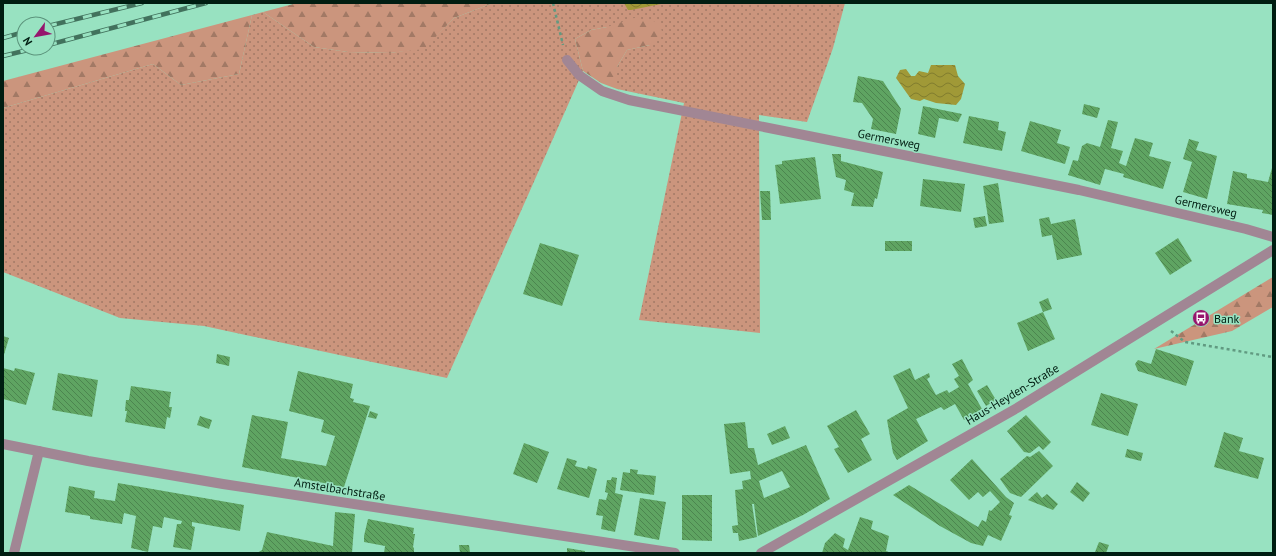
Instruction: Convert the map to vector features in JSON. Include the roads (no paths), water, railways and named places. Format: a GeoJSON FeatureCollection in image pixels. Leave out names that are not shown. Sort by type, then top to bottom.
{"type":"FeatureCollection","features":[{"type":"Feature","properties":{"kind":"street","name":"Germersweg"},"geometry":{"type":"LineString","coordinates":[[567,60],[579,75],[602,90],[629,100],[1079,190],[1246,229],[1273,237]]}},
{"type":"Feature","properties":{"kind":"street","name":"Haus-Heyden-Straße"},"geometry":{"type":"LineString","coordinates":[[761,553],[1017,408],[1273,250]]}},
{"type":"Feature","properties":{"kind":"street","name":"Amstelbachstraße"},"geometry":{"type":"LineString","coordinates":[[3,444],[230,486],[675,553]]}},
{"type":"Feature","properties":{"kind":"street"},"geometry":{"type":"LineString","coordinates":[[14,553],[39,451]]}},
{"type":"Feature","properties":{"kind":"water"},"geometry":{"type":"Polygon","coordinates":[[[624,3],[666,3],[628,10],[624,3]]]}},
{"type":"Feature","properties":{"kind":"water"},"geometry":{"type":"Polygon","coordinates":[[[931,65],[955,65],[958,76],[965,84],[961,99],[956,105],[936,103],[924,99],[920,101],[911,99],[896,78],[900,70],[906,69],[911,76],[915,76],[919,71],[928,73],[931,65]]]}},
{"type":"Feature","properties":{"kind":"railway"},"geometry":{"type":"LineString","coordinates":[[56,24],[142,3]]}},
{"type":"Feature","properties":{"kind":"railway"},"geometry":{"type":"LineString","coordinates":[[56,43],[206,3]]}},
{"type":"Feature","properties":{"kind":"railway"},"geometry":{"type":"LineString","coordinates":[[3,38],[16,34]]}},
{"type":"Feature","properties":{"kind":"railway"},"geometry":{"type":"LineString","coordinates":[[3,56],[16,53]]}},
{"type":"Feature","properties":{"kind":"place","name":"Bank"},"geometry":{"type":"Point","coordinates":[1201,318]}}]}
